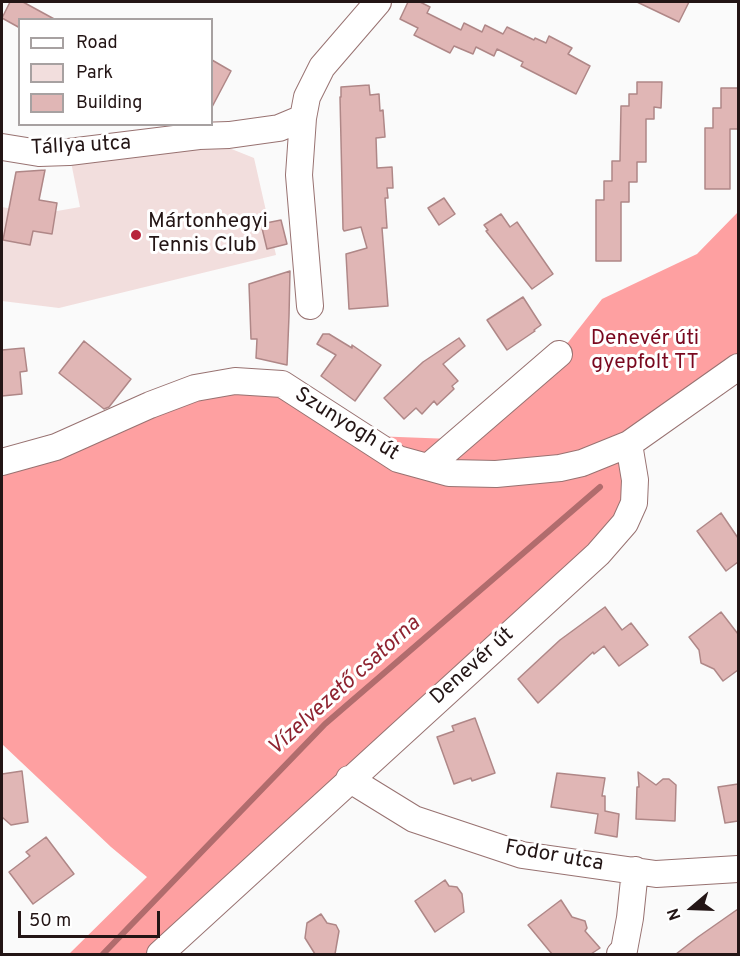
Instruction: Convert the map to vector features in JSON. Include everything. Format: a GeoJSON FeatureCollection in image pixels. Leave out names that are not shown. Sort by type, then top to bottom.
{"type":"FeatureCollection","features":[{"type":"Feature","properties":{"kind":"street"},"geometry":{"type":"LineString","coordinates":[[310,306],[299,174],[303,118],[307,98],[322,67],[378,2]]}},
{"type":"Feature","properties":{"kind":"street","name":"Tállya utca"},"geometry":{"type":"LineString","coordinates":[[2,147],[39,153],[69,152],[279,128],[303,118]]}},
{"type":"Feature","properties":{"kind":"street"},"geometry":{"type":"LineString","coordinates":[[428,467],[559,354]]}},
{"type":"Feature","properties":{"kind":"street"},"geometry":{"type":"LineString","coordinates":[[629,444],[738,367]]}},
{"type":"Feature","properties":{"kind":"street","name":"Szunyogh út"},"geometry":{"type":"LineString","coordinates":[[2,462],[56,447],[150,405],[195,388],[235,381],[282,384],[398,459],[449,473],[496,474],[560,468],[582,463],[629,444]]}},
{"type":"Feature","properties":{"kind":"street","name":"Denevér út"},"geometry":{"type":"LineString","coordinates":[[160,954],[598,554],[625,523],[634,503],[635,480],[629,444]]}},
{"type":"Feature","properties":{"kind":"street","name":"Fodor utca"},"geometry":{"type":"LineString","coordinates":[[349,779],[414,819],[522,855],[656,874],[738,869]]}},
{"type":"Feature","properties":{"kind":"street"},"geometry":{"type":"LineString","coordinates":[[620,954],[624,950],[630,918],[635,870]]}},
{"type":"Feature","properties":{"kind":"green space","name":"Mártonhegyi Tennis Club"},"geometry":{"type":"Polygon","coordinates":[[[199,136],[254,158],[276,255],[59,308],[2,301],[2,207],[40,214],[80,207],[69,152],[199,136]]]}},
{"type":"Feature","properties":{"kind":"green space","name":"Denevér úti gyepfolt TT"},"geometry":{"type":"Polygon","coordinates":[[[738,212],[738,367],[629,444],[634,503],[148,954],[69,954],[147,877],[111,847],[2,744],[2,462],[150,405],[282,384],[346,435],[478,440],[559,354],[602,299],[697,254],[738,212]]]}},
{"type":"Feature","properties":{"kind":"building"},"geometry":{"type":"Polygon","coordinates":[[[10,2],[23,2],[52,18],[18,18],[18,27],[2,18],[10,2]]]}},
{"type":"Feature","properties":{"kind":"building"},"geometry":{"type":"Polygon","coordinates":[[[408,2],[420,2],[430,7],[427,13],[461,30],[464,23],[482,32],[485,25],[503,34],[507,27],[546,43],[549,36],[572,48],[568,54],[590,66],[576,94],[521,66],[523,62],[497,49],[494,56],[476,47],[473,54],[454,46],[450,53],[414,35],[418,28],[400,19],[408,2]]]}},
{"type":"Feature","properties":{"kind":"building"},"geometry":{"type":"Polygon","coordinates":[[[637,2],[689,2],[679,22],[637,2]]]}},
{"type":"Feature","properties":{"kind":"building"},"geometry":{"type":"Polygon","coordinates":[[[213,61],[231,71],[213,105],[213,61]]]}},
{"type":"Feature","properties":{"kind":"building"},"geometry":{"type":"Polygon","coordinates":[[[637,82],[662,82],[661,108],[654,107],[654,119],[646,119],[646,162],[637,162],[637,182],[629,182],[629,202],[621,202],[621,261],[596,261],[596,200],[604,200],[604,181],[612,181],[612,161],[620,161],[621,106],[629,106],[629,94],[637,94],[637,82]]]}},
{"type":"Feature","properties":{"kind":"building"},"geometry":{"type":"Polygon","coordinates":[[[369,85],[370,95],[379,94],[380,111],[383,110],[385,137],[376,138],[377,168],[392,167],[393,188],[387,188],[388,198],[385,198],[387,228],[382,228],[388,306],[349,309],[346,254],[367,248],[361,227],[344,231],[343,229],[340,97],[341,87],[369,85]]]}},
{"type":"Feature","properties":{"kind":"building"},"geometry":{"type":"Polygon","coordinates":[[[721,88],[738,88],[738,129],[730,129],[730,189],[705,189],[705,128],[713,128],[713,108],[721,108],[721,88]]]}},
{"type":"Feature","properties":{"kind":"building"},"geometry":{"type":"Polygon","coordinates":[[[45,170],[39,200],[57,203],[52,234],[33,231],[30,245],[3,240],[16,172],[45,170]]]}},
{"type":"Feature","properties":{"kind":"building"},"geometry":{"type":"Polygon","coordinates":[[[444,198],[455,214],[439,225],[428,208],[444,198]]]}},
{"type":"Feature","properties":{"kind":"building"},"geometry":{"type":"Polygon","coordinates":[[[501,214],[510,227],[517,222],[553,274],[532,289],[486,231],[488,230],[484,225],[501,214]]]}},
{"type":"Feature","properties":{"kind":"building"},"geometry":{"type":"Polygon","coordinates":[[[281,220],[287,244],[267,249],[261,224],[281,220]]]}},
{"type":"Feature","properties":{"kind":"building"},"geometry":{"type":"Polygon","coordinates":[[[290,271],[287,365],[256,358],[257,339],[251,339],[249,284],[290,271]]]}},
{"type":"Feature","properties":{"kind":"building"},"geometry":{"type":"Polygon","coordinates":[[[523,297],[541,325],[507,350],[487,320],[523,297]]]}},
{"type":"Feature","properties":{"kind":"building"},"geometry":{"type":"Polygon","coordinates":[[[323,334],[329,334],[352,348],[352,345],[381,365],[355,401],[321,376],[336,355],[317,344],[323,334]]]}},
{"type":"Feature","properties":{"kind":"building"},"geometry":{"type":"Polygon","coordinates":[[[459,338],[465,346],[443,364],[458,381],[452,386],[454,389],[437,405],[434,401],[422,414],[416,408],[404,419],[384,398],[423,362],[459,338]]]}},
{"type":"Feature","properties":{"kind":"building"},"geometry":{"type":"Polygon","coordinates":[[[84,341],[131,379],[109,407],[104,409],[59,373],[84,341]]]}},
{"type":"Feature","properties":{"kind":"building"},"geometry":{"type":"Polygon","coordinates":[[[24,348],[27,371],[20,372],[22,394],[2,396],[2,350],[24,348]]]}},
{"type":"Feature","properties":{"kind":"building"},"geometry":{"type":"Polygon","coordinates":[[[721,513],[738,538],[738,562],[726,571],[697,531],[721,513]]]}},
{"type":"Feature","properties":{"kind":"building"},"geometry":{"type":"Polygon","coordinates":[[[605,607],[622,630],[631,623],[648,645],[619,666],[604,646],[594,654],[593,652],[538,703],[518,679],[560,640],[605,607]]]}},
{"type":"Feature","properties":{"kind":"building"},"geometry":{"type":"Polygon","coordinates":[[[721,612],[738,634],[738,670],[723,681],[714,669],[701,663],[699,650],[689,637],[721,612]]]}},
{"type":"Feature","properties":{"kind":"building"},"geometry":{"type":"Polygon","coordinates":[[[475,718],[495,773],[454,784],[437,737],[454,731],[452,726],[475,718]]]}},
{"type":"Feature","properties":{"kind":"building"},"geometry":{"type":"Polygon","coordinates":[[[22,771],[28,822],[11,825],[2,817],[2,774],[22,771]]]}},
{"type":"Feature","properties":{"kind":"building"},"geometry":{"type":"Polygon","coordinates":[[[638,772],[656,785],[663,779],[669,779],[676,785],[675,821],[636,819],[638,772]]]}},
{"type":"Feature","properties":{"kind":"building"},"geometry":{"type":"Polygon","coordinates":[[[557,773],[605,778],[602,796],[605,796],[605,811],[619,814],[617,837],[595,833],[598,814],[551,807],[557,773]]]}},
{"type":"Feature","properties":{"kind":"building"},"geometry":{"type":"Polygon","coordinates":[[[738,784],[738,821],[725,823],[718,787],[738,784]]]}},
{"type":"Feature","properties":{"kind":"building"},"geometry":{"type":"Polygon","coordinates":[[[46,837],[74,874],[33,904],[9,872],[30,856],[26,852],[46,837]]]}},
{"type":"Feature","properties":{"kind":"building"},"geometry":{"type":"Polygon","coordinates":[[[445,880],[449,886],[457,887],[462,894],[464,912],[435,932],[415,901],[445,880]]]}},
{"type":"Feature","properties":{"kind":"building"},"geometry":{"type":"Polygon","coordinates":[[[561,900],[572,917],[585,921],[587,928],[585,931],[600,948],[591,954],[552,954],[528,925],[561,900]]]}},
{"type":"Feature","properties":{"kind":"building"},"geometry":{"type":"Polygon","coordinates":[[[738,909],[738,954],[676,954],[698,937],[738,909]]]}},
{"type":"Feature","properties":{"kind":"building"},"geometry":{"type":"Polygon","coordinates":[[[321,914],[327,923],[336,925],[339,931],[335,954],[315,954],[305,938],[307,923],[321,914]]]}},
{"type":"Feature","properties":{"kind":"waterway","name":"Vízelvezető csatorna"},"geometry":{"type":"LineString","coordinates":[[103,954],[325,724],[600,487]]}},
{"type":"Feature","properties":{"kind":"place","name":"Mártonhegyi Tennis Club"},"geometry":{"type":"Point","coordinates":[136,235]}}]}
